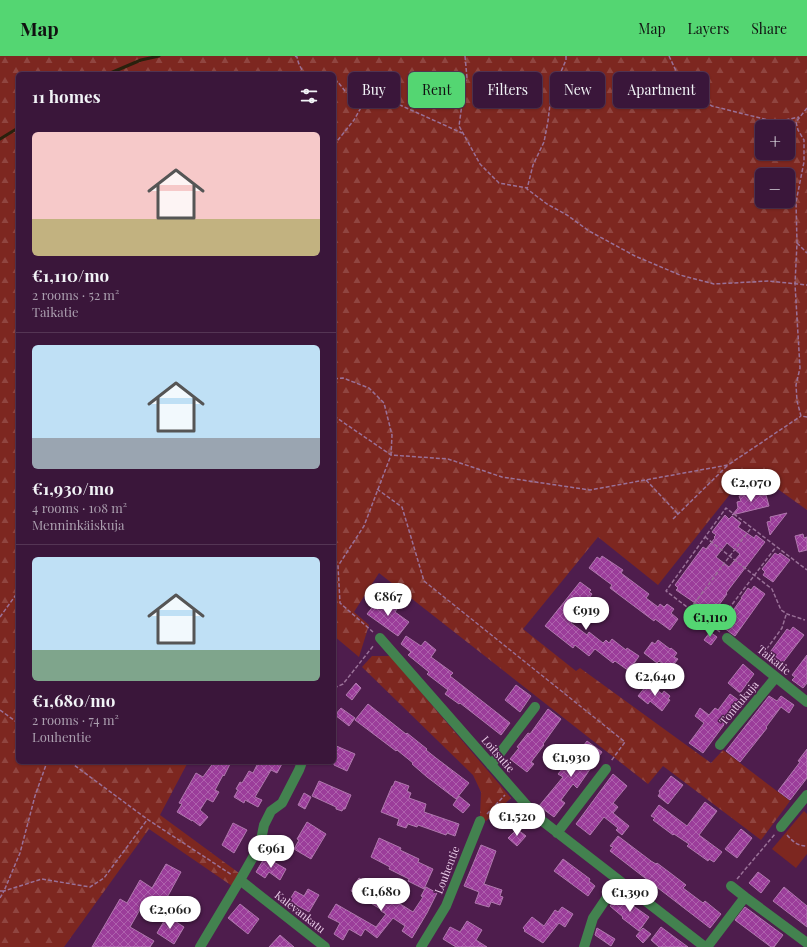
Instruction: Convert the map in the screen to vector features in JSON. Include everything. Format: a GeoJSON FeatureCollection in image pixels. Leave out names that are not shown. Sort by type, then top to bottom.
{"type":"FeatureCollection","features":[{"type":"Feature","properties":{"kind":"street","name":"Loitsutie"},"geometry":{"type":"LineString","coordinates":[[380,638],[536,816],[618,881],[706,947]]}},
{"type":"Feature","properties":{"kind":"street","name":"Taikatie"},"geometry":{"type":"LineString","coordinates":[[727,638],[807,702]]}},
{"type":"Feature","properties":{"kind":"street","name":"Tonttukuja"},"geometry":{"type":"LineString","coordinates":[[720,745],[776,677]]}},
{"type":"Feature","properties":{"kind":"street"},"geometry":{"type":"LineString","coordinates":[[492,765],[535,707]]}},
{"type":"Feature","properties":{"kind":"street"},"geometry":{"type":"LineString","coordinates":[[200,947],[260,845],[264,825],[271,811],[282,802],[301,764]]}},
{"type":"Feature","properties":{"kind":"street"},"geometry":{"type":"LineString","coordinates":[[557,833],[606,769]]}},
{"type":"Feature","properties":{"kind":"street"},"geometry":{"type":"LineString","coordinates":[[781,827],[807,795]]}},
{"type":"Feature","properties":{"kind":"street","name":"Louhentie"},"geometry":{"type":"LineString","coordinates":[[421,947],[446,906],[480,821]]}},
{"type":"Feature","properties":{"kind":"street","name":"Kalevankatu"},"geometry":{"type":"LineString","coordinates":[[240,880],[326,947]]}},
{"type":"Feature","properties":{"kind":"street"},"geometry":{"type":"LineString","coordinates":[[584,947],[592,918],[618,881]]}},
{"type":"Feature","properties":{"kind":"street"},"geometry":{"type":"LineString","coordinates":[[731,886],[807,943]]}},
{"type":"Feature","properties":{"kind":"street"},"geometry":{"type":"LineString","coordinates":[[706,947],[745,897]]}},
{"type":"Feature","properties":{"kind":"path"},"geometry":{"type":"LineString","coordinates":[[295,56],[297,57],[298,63],[304,72]]}},
{"type":"Feature","properties":{"kind":"path"},"geometry":{"type":"LineString","coordinates":[[465,56],[467,78],[462,88],[462,104],[458,126],[480,164],[499,183],[527,188],[547,204],[568,215],[589,231],[635,256],[680,275],[714,284],[768,281],[807,285]]}},
{"type":"Feature","properties":{"kind":"path"},"geometry":{"type":"LineString","coordinates":[[527,188],[533,165],[544,142],[552,88],[560,74],[566,60],[566,56]]}},
{"type":"Feature","properties":{"kind":"path"},"geometry":{"type":"LineString","coordinates":[[669,56],[678,75],[694,97],[712,106],[776,122],[799,117]]}},
{"type":"Feature","properties":{"kind":"path"},"geometry":{"type":"LineString","coordinates":[[336,81],[348,93]]}},
{"type":"Feature","properties":{"kind":"path"},"geometry":{"type":"LineString","coordinates":[[400,105],[462,133]]}},
{"type":"Feature","properties":{"kind":"path"},"geometry":{"type":"LineString","coordinates":[[336,142],[354,120],[361,108]]}},
{"type":"Feature","properties":{"kind":"path"},"geometry":{"type":"LineString","coordinates":[[801,416],[797,401],[796,385],[800,368],[795,284],[797,243],[796,202],[804,162],[804,140],[798,130],[796,122],[807,108]]}},
{"type":"Feature","properties":{"kind":"path"},"geometry":{"type":"LineString","coordinates":[[797,243],[807,253]]}},
{"type":"Feature","properties":{"kind":"path"},"geometry":{"type":"LineString","coordinates":[[336,378],[343,378],[369,388],[384,403],[392,435],[391,455],[364,526],[338,566],[340,603],[380,638],[342,684],[336,687]]}},
{"type":"Feature","properties":{"kind":"path"},"geometry":{"type":"LineString","coordinates":[[801,416],[807,418]]}},
{"type":"Feature","properties":{"kind":"path"},"geometry":{"type":"LineString","coordinates":[[673,519],[728,464],[801,416]]}},
{"type":"Feature","properties":{"kind":"path"},"geometry":{"type":"LineString","coordinates":[[336,417],[391,455],[448,459],[502,477],[590,490],[728,464]]}},
{"type":"Feature","properties":{"kind":"path"},"geometry":{"type":"LineString","coordinates":[[646,480],[678,514]]}},
{"type":"Feature","properties":{"kind":"path"},"geometry":{"type":"LineString","coordinates":[[377,489],[402,507],[424,581],[626,742],[606,769]]}},
{"type":"Feature","properties":{"kind":"path"},"geometry":{"type":"LineString","coordinates":[[727,638],[666,591],[726,508],[807,570]]}},
{"type":"Feature","properties":{"kind":"path"},"geometry":{"type":"LineString","coordinates":[[690,609],[752,527]]}},
{"type":"Feature","properties":{"kind":"path"},"geometry":{"type":"LineString","coordinates":[[705,537],[772,589],[781,610],[787,614],[805,620]]}},
{"type":"Feature","properties":{"kind":"path"},"geometry":{"type":"LineString","coordinates":[[714,628],[777,546]]}},
{"type":"Feature","properties":{"kind":"path"},"geometry":{"type":"LineString","coordinates":[[0,617],[16,595]]}},
{"type":"Feature","properties":{"kind":"path"},"geometry":{"type":"LineString","coordinates":[[760,659],[782,628],[787,614]]}},
{"type":"Feature","properties":{"kind":"path"},"geometry":{"type":"LineString","coordinates":[[0,710],[16,722]]}},
{"type":"Feature","properties":{"kind":"path"},"geometry":{"type":"LineString","coordinates":[[0,898],[20,854],[35,796],[46,764]]}},
{"type":"Feature","properties":{"kind":"path"},"geometry":{"type":"LineString","coordinates":[[73,764],[147,819],[240,880]]}},
{"type":"Feature","properties":{"kind":"path"},"geometry":{"type":"LineString","coordinates":[[480,821],[512,789]]}},
{"type":"Feature","properties":{"kind":"path"},"geometry":{"type":"LineString","coordinates":[[0,890],[4,891],[42,879],[90,887],[104,878],[147,819]]}},
{"type":"Feature","properties":{"kind":"path"},"geometry":{"type":"LineString","coordinates":[[731,886],[781,827],[792,841],[800,846],[807,846]]}},
{"type":"Feature","properties":{"kind":"green space"},"geometry":{"type":"Polygon","coordinates":[[[0,56],[807,56],[807,510],[750,469],[658,585],[598,537],[523,629],[576,671],[580,668],[711,763],[723,750],[790,801],[761,840],[663,766],[648,784],[379,573],[354,612],[369,625],[359,657],[336,638],[336,72],[16,72],[16,764],[187,764],[160,815],[239,873],[232,886],[149,829],[64,947],[0,947],[0,56]]]}},
{"type":"Feature","properties":{"kind":"green space"},"geometry":{"type":"Polygon","coordinates":[[[372,656],[390,656],[511,798],[486,821],[480,816],[481,792],[473,775],[362,667],[372,656]]]}},
{"type":"Feature","properties":{"kind":"green space"},"geometry":{"type":"Polygon","coordinates":[[[804,811],[807,814],[807,854],[796,868],[772,849],[804,811]]]}},
{"type":"Feature","properties":{"kind":"building"},"geometry":{"type":"Polygon","coordinates":[[[760,491],[761,496],[766,495],[769,506],[732,515],[738,508],[737,502],[741,501],[739,496],[760,491]]]}},
{"type":"Feature","properties":{"kind":"building"},"geometry":{"type":"Polygon","coordinates":[[[787,513],[770,535],[767,522],[771,521],[770,517],[787,513]]]}},
{"type":"Feature","properties":{"kind":"building"},"geometry":{"type":"Polygon","coordinates":[[[725,515],[729,519],[732,516],[741,523],[738,527],[754,538],[756,535],[765,542],[726,593],[727,594],[710,617],[699,610],[701,607],[676,590],[678,588],[675,585],[703,547],[706,549],[715,538],[714,537],[716,535],[712,532],[725,515]],[[727,543],[716,557],[729,567],[740,554],[727,543]]]}},
{"type":"Feature","properties":{"kind":"building"},"geometry":{"type":"Polygon","coordinates":[[[803,534],[804,538],[807,537],[807,550],[799,552],[795,536],[803,534]]]}},
{"type":"Feature","properties":{"kind":"building"},"geometry":{"type":"Polygon","coordinates":[[[775,553],[778,555],[780,553],[790,560],[773,582],[763,575],[765,572],[762,569],[775,553]]]}},
{"type":"Feature","properties":{"kind":"building"},"geometry":{"type":"Polygon","coordinates":[[[602,556],[623,570],[621,573],[649,594],[646,598],[658,607],[660,604],[664,607],[667,604],[674,609],[671,613],[678,619],[670,630],[655,619],[654,621],[610,588],[612,585],[589,568],[597,557],[600,559],[602,556]]]}},
{"type":"Feature","properties":{"kind":"building"},"geometry":{"type":"Polygon","coordinates":[[[580,582],[591,590],[589,592],[592,594],[571,623],[587,635],[589,632],[603,643],[606,640],[609,643],[612,639],[626,650],[627,648],[639,656],[629,671],[615,661],[613,663],[595,649],[589,656],[575,645],[573,648],[545,626],[580,582]]]}},
{"type":"Feature","properties":{"kind":"building"},"geometry":{"type":"Polygon","coordinates":[[[754,586],[765,594],[735,636],[724,628],[727,625],[724,623],[748,588],[751,590],[754,586]]]}},
{"type":"Feature","properties":{"kind":"building"},"geometry":{"type":"Polygon","coordinates":[[[379,599],[386,605],[388,602],[397,609],[395,612],[409,622],[398,636],[367,614],[379,599]]]}},
{"type":"Feature","properties":{"kind":"building"},"geometry":{"type":"Polygon","coordinates":[[[793,627],[804,635],[778,669],[768,661],[771,657],[768,655],[787,629],[790,631],[793,627]]]}},
{"type":"Feature","properties":{"kind":"building"},"geometry":{"type":"Polygon","coordinates":[[[710,632],[717,637],[711,645],[704,640],[710,632]]]}},
{"type":"Feature","properties":{"kind":"building"},"geometry":{"type":"Polygon","coordinates":[[[406,636],[421,646],[425,641],[436,650],[431,657],[453,673],[450,676],[510,723],[501,735],[460,703],[459,704],[445,694],[448,690],[427,674],[429,672],[408,655],[411,652],[401,644],[406,636]]]}},
{"type":"Feature","properties":{"kind":"building"},"geometry":{"type":"Polygon","coordinates":[[[658,640],[677,653],[674,657],[678,659],[670,669],[659,661],[657,663],[644,653],[652,642],[655,644],[658,640]]]}},
{"type":"Feature","properties":{"kind":"building"},"geometry":{"type":"Polygon","coordinates":[[[807,655],[807,683],[803,688],[792,680],[795,677],[792,675],[807,655]]]}},
{"type":"Feature","properties":{"kind":"building"},"geometry":{"type":"Polygon","coordinates":[[[743,664],[754,674],[740,693],[728,683],[743,664]]]}},
{"type":"Feature","properties":{"kind":"building"},"geometry":{"type":"Polygon","coordinates":[[[356,683],[361,688],[352,700],[346,695],[356,683]]]}},
{"type":"Feature","properties":{"kind":"building"},"geometry":{"type":"Polygon","coordinates":[[[516,685],[531,696],[520,712],[505,700],[516,685]]]}},
{"type":"Feature","properties":{"kind":"building"},"geometry":{"type":"Polygon","coordinates":[[[651,685],[662,694],[664,691],[670,696],[668,699],[670,700],[662,711],[650,701],[648,704],[638,696],[646,686],[649,688],[651,685]]]}},
{"type":"Feature","properties":{"kind":"building"},"geometry":{"type":"Polygon","coordinates":[[[730,694],[741,702],[703,753],[689,743],[704,723],[695,716],[700,708],[709,715],[715,708],[718,710],[730,694]]]}},
{"type":"Feature","properties":{"kind":"building"},"geometry":{"type":"Polygon","coordinates":[[[769,696],[777,701],[781,696],[794,705],[789,713],[781,707],[766,727],[767,728],[740,762],[726,751],[769,696]]]}},
{"type":"Feature","properties":{"kind":"building"},"geometry":{"type":"Polygon","coordinates":[[[368,704],[469,783],[456,799],[427,777],[397,750],[396,751],[355,720],[368,704]]]}},
{"type":"Feature","properties":{"kind":"building"},"geometry":{"type":"Polygon","coordinates":[[[341,708],[355,718],[349,726],[336,716],[341,708]]]}},
{"type":"Feature","properties":{"kind":"building"},"geometry":{"type":"Polygon","coordinates":[[[548,709],[561,719],[531,762],[534,764],[527,772],[510,759],[519,748],[517,747],[528,733],[530,734],[548,709]]]}},
{"type":"Feature","properties":{"kind":"building"},"geometry":{"type":"Polygon","coordinates":[[[587,741],[602,752],[577,788],[573,784],[561,800],[565,803],[554,817],[539,806],[563,777],[558,774],[569,761],[571,762],[587,741]]]}},
{"type":"Feature","properties":{"kind":"building"},"geometry":{"type":"Polygon","coordinates":[[[336,746],[355,754],[347,771],[334,765],[336,764],[336,746]]]}},
{"type":"Feature","properties":{"kind":"building"},"geometry":{"type":"Polygon","coordinates":[[[807,749],[807,778],[790,800],[778,791],[800,762],[798,761],[807,749]]]}},
{"type":"Feature","properties":{"kind":"building"},"geometry":{"type":"Polygon","coordinates":[[[213,764],[230,764],[215,790],[219,792],[213,802],[207,799],[200,810],[208,817],[200,826],[177,812],[182,804],[179,803],[196,773],[203,777],[213,764]]]}},
{"type":"Feature","properties":{"kind":"building"},"geometry":{"type":"Polygon","coordinates":[[[258,764],[282,764],[277,773],[271,770],[255,797],[262,800],[258,807],[245,800],[244,803],[234,797],[240,782],[242,783],[249,771],[253,773],[258,764]]]}},
{"type":"Feature","properties":{"kind":"building"},"geometry":{"type":"Polygon","coordinates":[[[613,774],[627,786],[613,803],[618,807],[613,813],[629,826],[622,835],[616,830],[618,828],[604,817],[590,835],[576,824],[613,774]]]}},
{"type":"Feature","properties":{"kind":"building"},"geometry":{"type":"Polygon","coordinates":[[[671,776],[683,785],[668,804],[658,796],[660,793],[659,791],[671,776]]]}},
{"type":"Feature","properties":{"kind":"building"},"geometry":{"type":"Polygon","coordinates":[[[319,781],[351,795],[345,809],[342,811],[336,809],[336,807],[312,796],[319,781]]]}},
{"type":"Feature","properties":{"kind":"building"},"geometry":{"type":"Polygon","coordinates":[[[395,781],[409,786],[407,791],[411,793],[409,798],[426,804],[424,812],[459,824],[455,836],[447,833],[446,835],[418,825],[417,827],[408,824],[406,828],[397,825],[399,819],[381,812],[395,781]]]}},
{"type":"Feature","properties":{"kind":"building"},"geometry":{"type":"Polygon","coordinates":[[[304,793],[311,797],[305,809],[298,805],[304,793]]]}},
{"type":"Feature","properties":{"kind":"building"},"geometry":{"type":"Polygon","coordinates":[[[459,796],[470,805],[463,813],[453,805],[459,796]]]}},
{"type":"Feature","properties":{"kind":"building"},"geometry":{"type":"Polygon","coordinates":[[[705,802],[717,811],[699,835],[722,852],[714,862],[709,859],[708,861],[687,846],[689,844],[674,834],[673,835],[653,820],[655,818],[651,816],[659,805],[687,826],[705,802]]]}},
{"type":"Feature","properties":{"kind":"building"},"geometry":{"type":"Polygon","coordinates":[[[506,804],[526,824],[520,830],[500,809],[506,804]]]}},
{"type":"Feature","properties":{"kind":"building"},"geometry":{"type":"Polygon","coordinates":[[[307,822],[326,834],[311,859],[294,849],[299,840],[297,839],[307,822]]]}},
{"type":"Feature","properties":{"kind":"building"},"geometry":{"type":"Polygon","coordinates":[[[233,823],[247,830],[234,853],[222,845],[233,823]]]}},
{"type":"Feature","properties":{"kind":"building"},"geometry":{"type":"Polygon","coordinates":[[[517,829],[526,836],[517,846],[508,838],[517,829]]]}},
{"type":"Feature","properties":{"kind":"building"},"geometry":{"type":"Polygon","coordinates":[[[741,829],[752,838],[737,858],[725,849],[741,829]]]}},
{"type":"Feature","properties":{"kind":"building"},"geometry":{"type":"Polygon","coordinates":[[[618,836],[686,885],[683,888],[703,903],[705,901],[721,914],[710,928],[610,851],[613,847],[610,846],[618,836]]]}},
{"type":"Feature","properties":{"kind":"building"},"geometry":{"type":"Polygon","coordinates":[[[379,838],[401,848],[400,850],[419,859],[418,862],[433,869],[424,889],[408,881],[409,879],[389,869],[390,867],[371,857],[379,838]]]}},
{"type":"Feature","properties":{"kind":"building"},"geometry":{"type":"Polygon","coordinates":[[[481,845],[496,851],[484,884],[502,890],[500,896],[503,897],[500,905],[491,902],[489,907],[475,903],[479,892],[464,886],[481,845]]]}},
{"type":"Feature","properties":{"kind":"building"},"geometry":{"type":"Polygon","coordinates":[[[265,857],[286,869],[280,880],[269,872],[265,878],[256,872],[265,857]]]}},
{"type":"Feature","properties":{"kind":"building"},"geometry":{"type":"Polygon","coordinates":[[[563,859],[590,879],[589,881],[595,886],[588,896],[554,871],[563,859]]]}},
{"type":"Feature","properties":{"kind":"building"},"geometry":{"type":"Polygon","coordinates":[[[166,864],[181,872],[164,903],[168,905],[163,915],[145,904],[144,907],[142,906],[130,927],[154,941],[150,947],[92,947],[120,899],[127,903],[140,880],[152,888],[166,864]]]}},
{"type":"Feature","properties":{"kind":"building"},"geometry":{"type":"Polygon","coordinates":[[[758,872],[770,881],[761,893],[749,883],[758,872]]]}},
{"type":"Feature","properties":{"kind":"building"},"geometry":{"type":"Polygon","coordinates":[[[359,878],[413,912],[423,897],[421,896],[426,887],[437,893],[412,938],[402,931],[405,926],[393,918],[377,938],[365,929],[361,936],[349,929],[343,940],[334,934],[340,923],[328,917],[336,904],[376,927],[386,914],[351,891],[359,878]]]}},
{"type":"Feature","properties":{"kind":"building"},"geometry":{"type":"Polygon","coordinates":[[[784,887],[807,906],[807,927],[773,901],[784,887]]]}},
{"type":"Feature","properties":{"kind":"building"},"geometry":{"type":"Polygon","coordinates":[[[308,889],[319,895],[309,912],[289,901],[295,891],[304,896],[308,889]]]}},
{"type":"Feature","properties":{"kind":"building"},"geometry":{"type":"Polygon","coordinates":[[[618,895],[649,917],[639,931],[622,918],[623,917],[610,906],[618,895]]]}},
{"type":"Feature","properties":{"kind":"building"},"geometry":{"type":"Polygon","coordinates":[[[240,904],[259,919],[248,934],[228,918],[240,904]]]}},
{"type":"Feature","properties":{"kind":"building"},"geometry":{"type":"Polygon","coordinates":[[[562,907],[573,914],[565,927],[559,923],[543,943],[524,931],[525,930],[523,928],[532,917],[544,926],[555,910],[558,912],[562,907]]]}},
{"type":"Feature","properties":{"kind":"building"},"geometry":{"type":"Polygon","coordinates":[[[745,907],[783,935],[774,947],[771,947],[735,920],[745,907]]]}},
{"type":"Feature","properties":{"kind":"building"},"geometry":{"type":"Polygon","coordinates":[[[167,916],[184,927],[174,944],[157,933],[167,916]]]}},
{"type":"Feature","properties":{"kind":"building"},"geometry":{"type":"Polygon","coordinates":[[[467,921],[482,930],[476,940],[487,947],[456,947],[443,939],[450,927],[460,932],[467,921]]]}},
{"type":"Feature","properties":{"kind":"building"},"geometry":{"type":"Polygon","coordinates":[[[661,927],[688,947],[659,947],[651,940],[661,927]]]}},
{"type":"Feature","properties":{"kind":"building"},"geometry":{"type":"Polygon","coordinates":[[[597,928],[615,939],[611,946],[595,935],[597,928]]]}},
{"type":"Feature","properties":{"kind":"building"},"geometry":{"type":"Polygon","coordinates":[[[643,928],[651,934],[643,943],[636,936],[643,928]]]}},
{"type":"Feature","properties":{"kind":"building"},"geometry":{"type":"Polygon","coordinates":[[[280,935],[294,947],[269,947],[280,935]]]}},
{"type":"Feature","properties":{"kind":"waterway"},"geometry":{"type":"LineString","coordinates":[[113,72],[141,60],[159,56]]}},
{"type":"Feature","properties":{"kind":"waterway"},"geometry":{"type":"LineString","coordinates":[[0,139],[16,129]]}}]}
